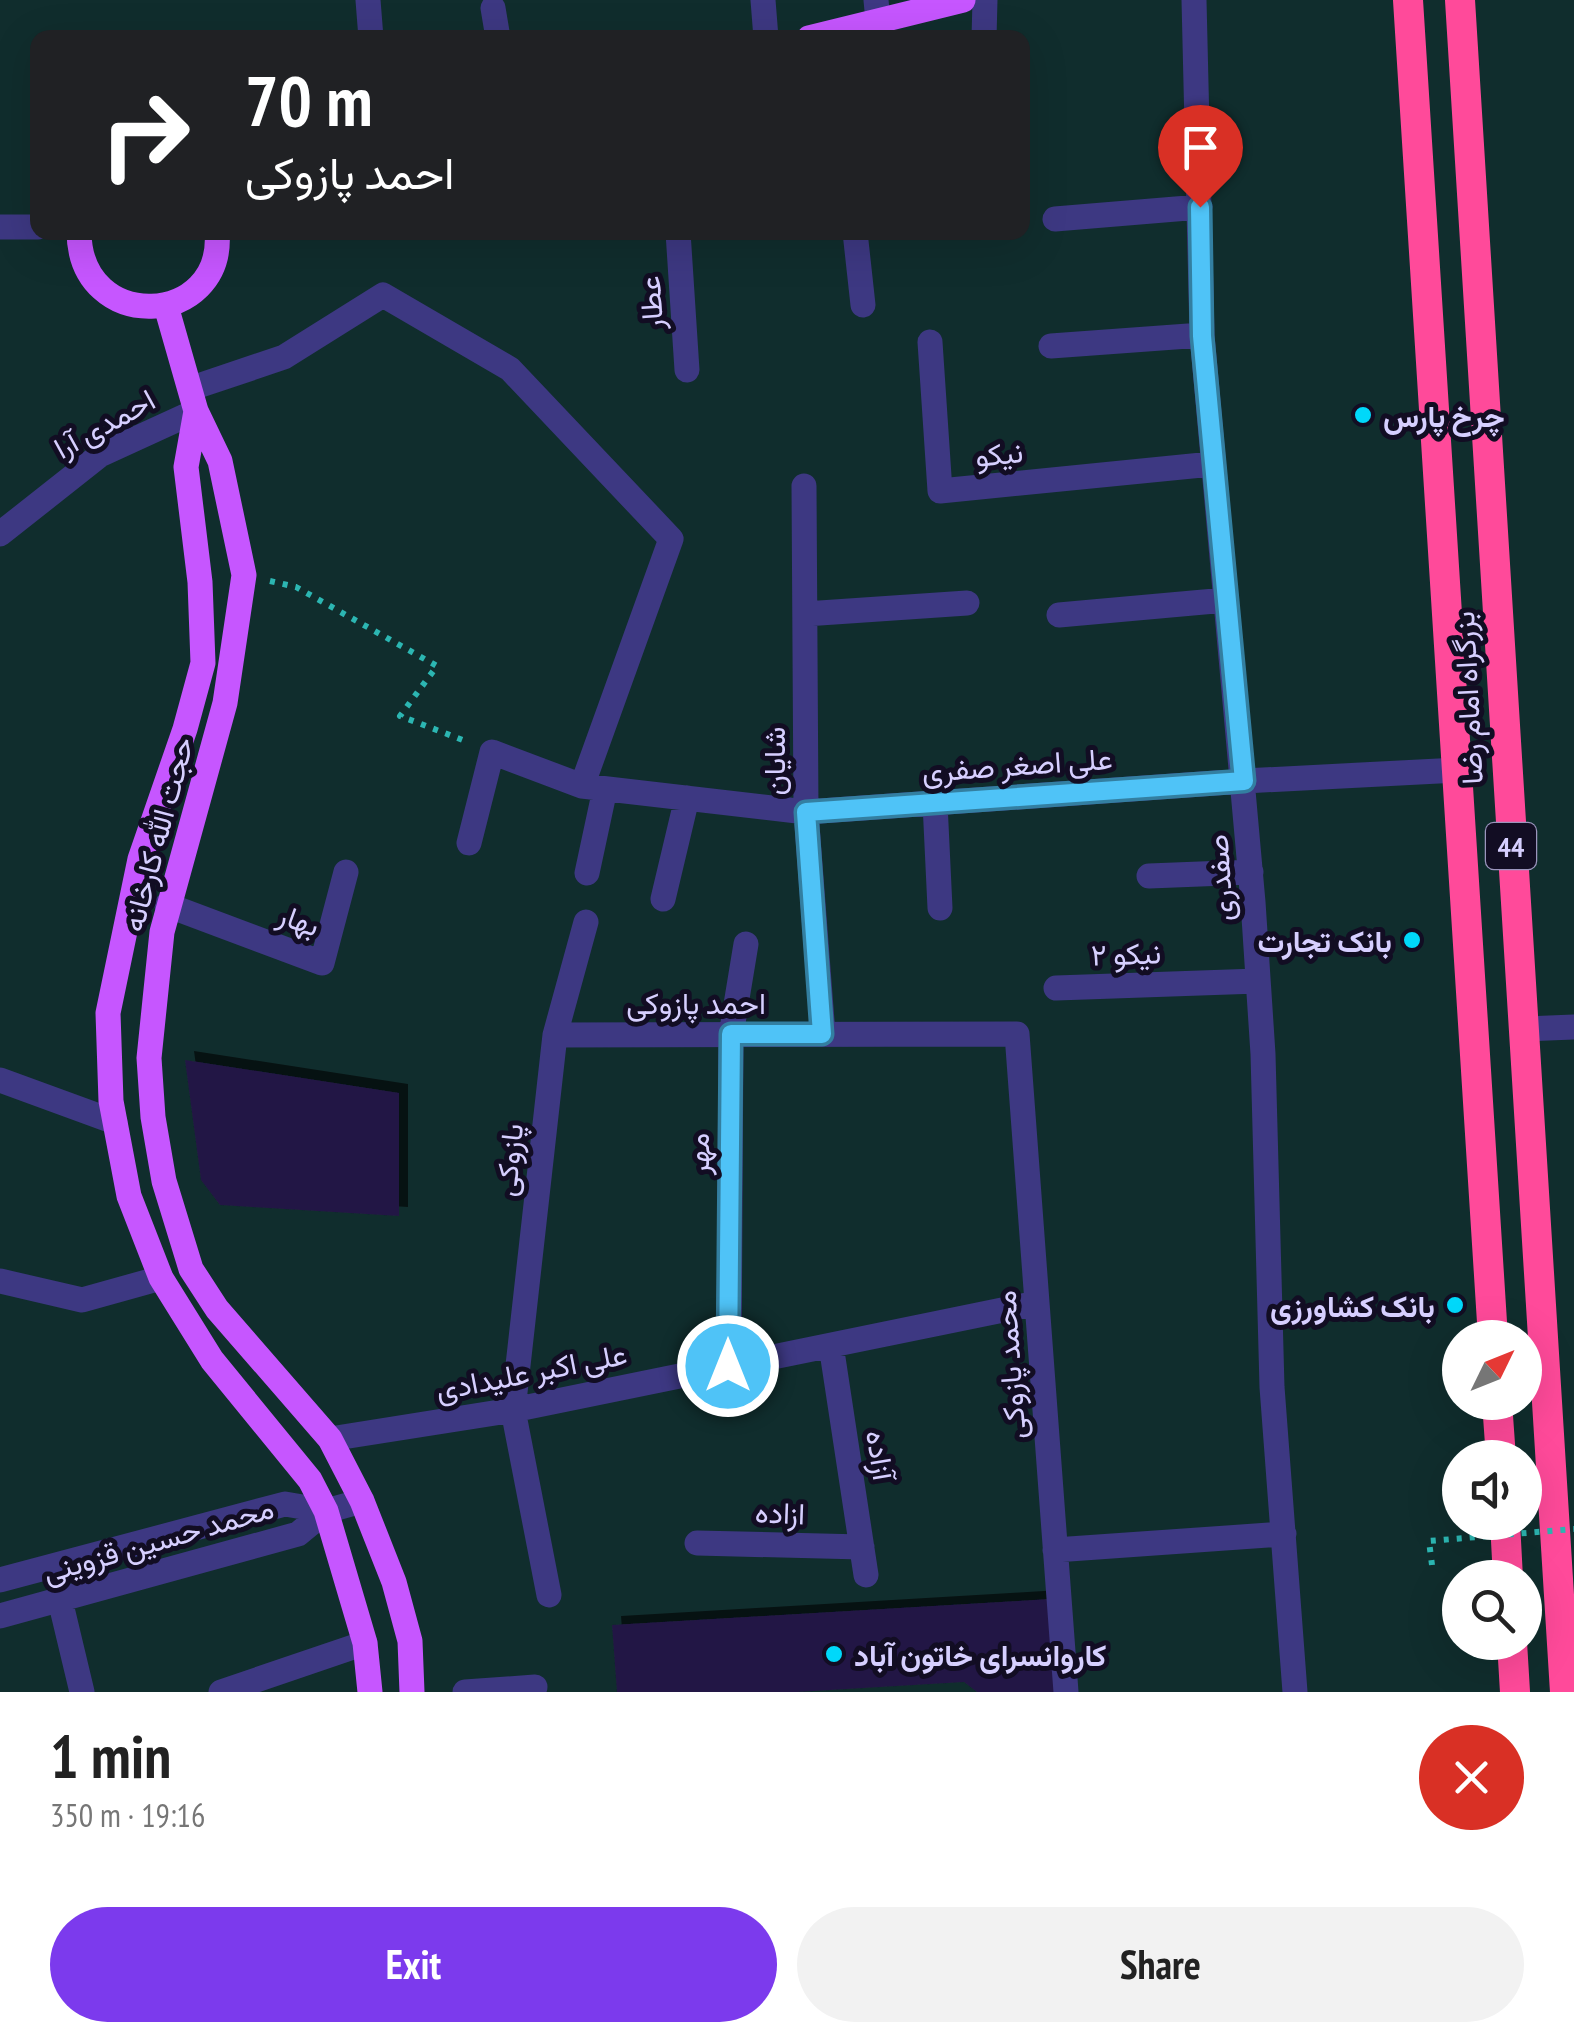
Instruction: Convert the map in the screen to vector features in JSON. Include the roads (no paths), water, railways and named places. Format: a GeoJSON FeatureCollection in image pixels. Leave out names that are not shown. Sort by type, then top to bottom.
{"type":"FeatureCollection","features":[{"type":"Feature","properties":{"kind":"highway","name":"بزرگراه امام رضا"},"geometry":{"type":"LineString","coordinates":[[1408,0],[1492,1320]]}},
{"type":"Feature","properties":{"kind":"highway","name":"بزرگراه امام رضا"},"geometry":{"type":"LineString","coordinates":[[1460,0],[1522,1029],[1565,1561],[1565,1692]]}},
{"type":"Feature","properties":{"kind":"highway"},"geometry":{"type":"LineString","coordinates":[[1513,1660],[1515,1692]]}},
{"type":"Feature","properties":{"kind":"main road"},"geometry":{"type":"LineString","coordinates":[[837,30],[877,10],[963,0]]}},
{"type":"Feature","properties":{"kind":"main road"},"geometry":{"type":"LineString","coordinates":[[79,240],[87,271],[101,290],[120,302],[143,308],[166,306],[186,298],[214,264],[217,240]]}},
{"type":"Feature","properties":{"kind":"main road","name":"حجت الله کارخانه"},"geometry":{"type":"LineString","coordinates":[[166,306],[194,399],[220,462],[244,575],[225,703],[166,905],[149,1058],[153,1117],[164,1181],[191,1269],[218,1308],[330,1439],[362,1501],[394,1582],[410,1642],[412,1692]]}},
{"type":"Feature","properties":{"kind":"main road","name":"حجت الله کارخانه"},"geometry":{"type":"LineString","coordinates":[[194,399],[186,467],[200,582],[202,663],[185,729],[140,859],[108,1014],[115,1122],[128,1196],[161,1278],[212,1360],[310,1480],[326,1511],[364,1643],[370,1692]]}},
{"type":"Feature","properties":{"kind":"street"},"geometry":{"type":"LineString","coordinates":[[368,0],[370,30]]}},
{"type":"Feature","properties":{"kind":"street"},"geometry":{"type":"LineString","coordinates":[[762,0],[765,30]]}},
{"type":"Feature","properties":{"kind":"street"},"geometry":{"type":"LineString","coordinates":[[984,30],[985,0]]}},
{"type":"Feature","properties":{"kind":"street","name":"صفدری"},"geometry":{"type":"LineString","coordinates":[[1194,0],[1202,336],[1251,872],[1272,1386],[1296,1692]]}},
{"type":"Feature","properties":{"kind":"street"},"geometry":{"type":"LineString","coordinates":[[493,8],[497,30]]}},
{"type":"Feature","properties":{"kind":"street"},"geometry":{"type":"LineString","coordinates":[[1055,219],[1200,207]]}},
{"type":"Feature","properties":{"kind":"street"},"geometry":{"type":"LineString","coordinates":[[0,227],[30,227]]}},
{"type":"Feature","properties":{"kind":"street","name":"عطار"},"geometry":{"type":"LineString","coordinates":[[678,240],[686,370]]}},
{"type":"Feature","properties":{"kind":"street"},"geometry":{"type":"LineString","coordinates":[[856,240],[863,306]]}},
{"type":"Feature","properties":{"kind":"street","name":"احمدی آرا"},"geometry":{"type":"LineString","coordinates":[[0,534],[100,455],[194,399],[284,357],[383,295],[510,369],[671,538],[593,788]]}},
{"type":"Feature","properties":{"kind":"street"},"geometry":{"type":"LineString","coordinates":[[1050,346],[1202,336]]}},
{"type":"Feature","properties":{"kind":"street","name":"نیکو"},"geometry":{"type":"LineString","coordinates":[[930,342],[940,491],[1212,464]]}},
{"type":"Feature","properties":{"kind":"street","name":"شایان"},"geometry":{"type":"LineString","coordinates":[[804,486],[806,812],[822,1034]]}},
{"type":"Feature","properties":{"kind":"street"},"geometry":{"type":"LineString","coordinates":[[1059,615],[1226,600]]}},
{"type":"Feature","properties":{"kind":"street"},"geometry":{"type":"LineString","coordinates":[[805,614],[967,603]]}},
{"type":"Feature","properties":{"kind":"street","name":"علی اصغر صفری"},"geometry":{"type":"LineString","coordinates":[[469,843],[492,752],[593,788],[806,812],[1458,770]]}},
{"type":"Feature","properties":{"kind":"street"},"geometry":{"type":"LineString","coordinates":[[587,873],[593,788]]}},
{"type":"Feature","properties":{"kind":"street"},"geometry":{"type":"LineString","coordinates":[[663,899],[687,798]]}},
{"type":"Feature","properties":{"kind":"street"},"geometry":{"type":"LineString","coordinates":[[936,803],[940,908]]}},
{"type":"Feature","properties":{"kind":"street","name":"بهار"},"geometry":{"type":"LineString","coordinates":[[166,905],[322,962],[346,872]]}},
{"type":"Feature","properties":{"kind":"street"},"geometry":{"type":"LineString","coordinates":[[1149,876],[1251,872]]}},
{"type":"Feature","properties":{"kind":"street","name":"پازوکی"},"geometry":{"type":"LineString","coordinates":[[549,1595],[512,1410],[555,1035],[586,922]]}},
{"type":"Feature","properties":{"kind":"street","name":"مهر"},"geometry":{"type":"LineString","coordinates":[[728,1366],[731,1034],[746,944]]}},
{"type":"Feature","properties":{"kind":"street","name":"نیکو ۲"},"geometry":{"type":"LineString","coordinates":[[1056,988],[1258,981]]}},
{"type":"Feature","properties":{"kind":"street"},"geometry":{"type":"LineString","coordinates":[[1522,1029],[1574,1027]]}},
{"type":"Feature","properties":{"kind":"street","name":"احمد پازوکی"},"geometry":{"type":"LineString","coordinates":[[555,1035],[1017,1034]]}},
{"type":"Feature","properties":{"kind":"street","name":"محمد پازوکی"},"geometry":{"type":"LineString","coordinates":[[1017,1034],[1066,1692]]}},
{"type":"Feature","properties":{"kind":"street"},"geometry":{"type":"LineString","coordinates":[[0,1080],[115,1122]]}},
{"type":"Feature","properties":{"kind":"street"},"geometry":{"type":"LineString","coordinates":[[0,1281],[82,1300],[161,1278]]}},
{"type":"Feature","properties":{"kind":"street","name":"علی اکبر علیدادی"},"geometry":{"type":"LineString","coordinates":[[330,1439],[512,1410],[1037,1303]]}},
{"type":"Feature","properties":{"kind":"street","name":"آزاده"},"geometry":{"type":"LineString","coordinates":[[832,1345],[866,1575]]}},
{"type":"Feature","properties":{"kind":"street","name":"محمد حسین قزوینی"},"geometry":{"type":"LineString","coordinates":[[0,1616],[298,1534],[326,1511],[362,1501]]}},
{"type":"Feature","properties":{"kind":"street","name":"محمد حسین قزوینی"},"geometry":{"type":"LineString","coordinates":[[0,1580],[285,1504],[326,1511]]}},
{"type":"Feature","properties":{"kind":"street"},"geometry":{"type":"LineString","coordinates":[[1055,1550],[1284,1534]]}},
{"type":"Feature","properties":{"kind":"street","name":"ازاده"},"geometry":{"type":"LineString","coordinates":[[697,1542],[862,1547]]}},
{"type":"Feature","properties":{"kind":"street"},"geometry":{"type":"LineString","coordinates":[[60,1600],[82,1692]]}},
{"type":"Feature","properties":{"kind":"street"},"geometry":{"type":"LineString","coordinates":[[221,1692],[364,1643]]}},
{"type":"Feature","properties":{"kind":"street"},"geometry":{"type":"LineString","coordinates":[[466,1692],[535,1687]]}},
{"type":"Feature","properties":{"kind":"place","name":"چرخ پارس"},"geometry":{"type":"Point","coordinates":[1363,415]}},
{"type":"Feature","properties":{"kind":"place","name":"بانک تجارت"},"geometry":{"type":"Point","coordinates":[1412,940]}},
{"type":"Feature","properties":{"kind":"place","name":"بانک کشاورزی"},"geometry":{"type":"Point","coordinates":[1455,1305]}},
{"type":"Feature","properties":{"kind":"place","name":"کاروانسرای خاتون آباد"},"geometry":{"type":"Point","coordinates":[834,1654]}}]}
